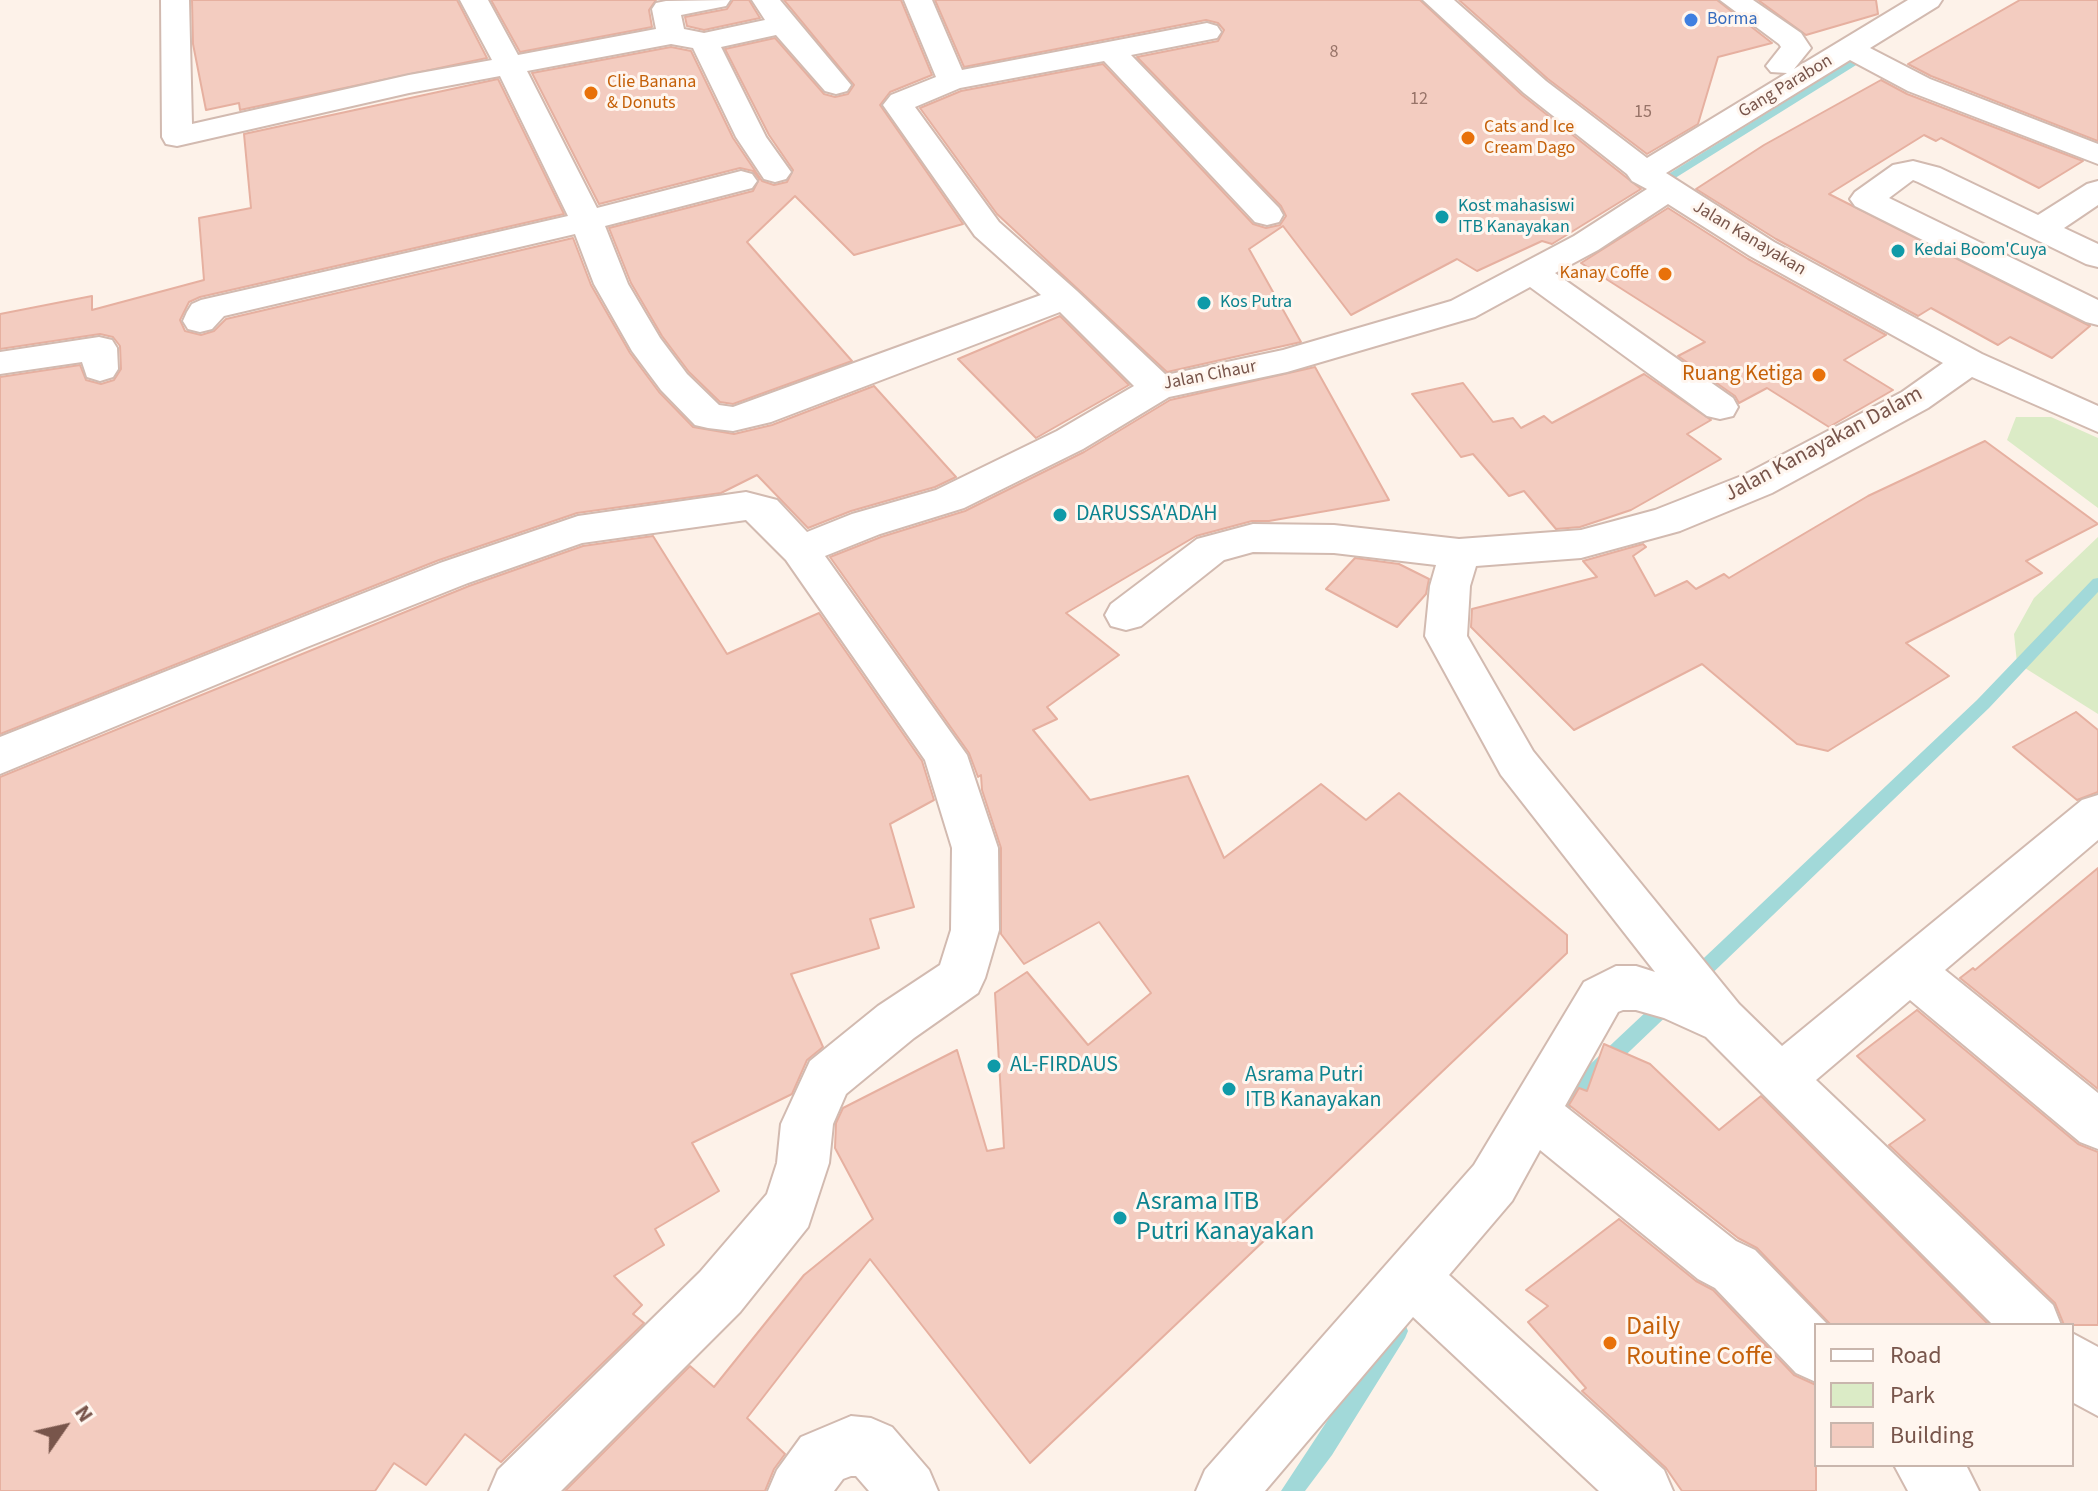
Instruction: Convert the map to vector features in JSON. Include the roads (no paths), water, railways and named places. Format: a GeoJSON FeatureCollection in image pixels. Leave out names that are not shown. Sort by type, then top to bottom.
{"type":"FeatureCollection","features":[{"type":"Feature","properties":{"kind":"street"},"geometry":{"type":"LineString","coordinates":[[175,0],[177,137],[350,96],[671,35],[704,42],[783,25]]}},
{"type":"Feature","properties":{"kind":"street"},"geometry":{"type":"LineString","coordinates":[[474,0],[587,221],[611,284],[645,343],[674,382],[708,416],[733,419],[758,413],[1065,298]]}},
{"type":"Feature","properties":{"kind":"street"},"geometry":{"type":"LineString","coordinates":[[671,35],[666,9],[716,0]]}},
{"type":"Feature","properties":{"kind":"street"},"geometry":{"type":"LineString","coordinates":[[766,0],[783,25],[836,85]]}},
{"type":"Feature","properties":{"kind":"street"},"geometry":{"type":"LineString","coordinates":[[918,0],[952,81],[1207,32]]}},
{"type":"Feature","properties":{"kind":"street","name":"Jalan Kanayakan"},"geometry":{"type":"LineString","coordinates":[[1437,0],[1535,87],[1656,182],[1762,249],[1969,362],[2098,420]]}},
{"type":"Feature","properties":{"kind":"street"},"geometry":{"type":"LineString","coordinates":[[1734,0],[1791,39],[1796,48],[1781,66]]}},
{"type":"Feature","properties":{"kind":"street","name":"Gang Parabon"},"geometry":{"type":"LineString","coordinates":[[1656,182],[1850,49],[1928,0]]}},
{"type":"Feature","properties":{"kind":"street"},"geometry":{"type":"LineString","coordinates":[[704,42],[751,137],[775,172]]}},
{"type":"Feature","properties":{"kind":"street"},"geometry":{"type":"LineString","coordinates":[[1850,49],[1919,85],[2098,155]]}},
{"type":"Feature","properties":{"kind":"street"},"geometry":{"type":"LineString","coordinates":[[1112,52],[1267,215]]}},
{"type":"Feature","properties":{"kind":"street","name":"Jalan Cihaur"},"geometry":{"type":"LineString","coordinates":[[952,81],[898,105],[987,229],[1065,298],[1158,388],[1287,361],[1463,309],[1586,243],[1656,182]]}},
{"type":"Feature","properties":{"kind":"street"},"geometry":{"type":"LineString","coordinates":[[2098,257],[1913,170],[1904,172],[1866,199],[2098,314]]}},
{"type":"Feature","properties":{"kind":"street"},"geometry":{"type":"LineString","coordinates":[[200,321],[204,312],[213,308],[587,221],[741,181]]}},
{"type":"Feature","properties":{"kind":"street"},"geometry":{"type":"LineString","coordinates":[[2039,229],[2098,191]]}},
{"type":"Feature","properties":{"kind":"street"},"geometry":{"type":"LineString","coordinates":[[1531,272],[1720,407]]}},
{"type":"Feature","properties":{"kind":"street"},"geometry":{"type":"LineString","coordinates":[[0,363],[99,348],[100,369]]}},
{"type":"Feature","properties":{"kind":"street","name":"Jalan Kanayakan Dalam"},"geometry":{"type":"LineString","coordinates":[[1126,615],[1211,549],[1253,538],[1334,539],[1459,553],[1581,544],[1666,521],[1758,484],[1915,400],[1969,362]]}},
{"type":"Feature","properties":{"kind":"street"},"geometry":{"type":"LineString","coordinates":[[800,550],[866,524],[950,499],[1070,440],[1158,388]]}},
{"type":"Feature","properties":{"kind":"street"},"geometry":{"type":"LineString","coordinates":[[0,756],[292,636],[454,573],[578,530],[746,506],[763,510],[800,550],[945,755],[975,848],[975,930],[961,978],[896,1022],[828,1078],[807,1124],[803,1163],[789,1209],[720,1292],[519,1491]]}},
{"type":"Feature","properties":{"kind":"street"},"geometry":{"type":"LineString","coordinates":[[1459,553],[1450,586],[1446,636],[1517,763],[1724,1021],[2031,1323]]}},
{"type":"Feature","properties":{"kind":"street"},"geometry":{"type":"LineString","coordinates":[[1780,1079],[2098,813]]}},
{"type":"Feature","properties":{"kind":"street"},"geometry":{"type":"LineString","coordinates":[[1909,970],[2098,1125]]}},
{"type":"Feature","properties":{"kind":"street"},"geometry":{"type":"LineString","coordinates":[[1226,1491],[1493,1183],[1601,997],[1616,988],[1636,988],[1673,999],[1724,1021]]}},
{"type":"Feature","properties":{"kind":"street"},"geometry":{"type":"LineString","coordinates":[[1534,1113],[1717,1260],[1735,1269],[1814,1351]]}},
{"type":"Feature","properties":{"kind":"street"},"geometry":{"type":"LineString","coordinates":[[1412,1278],[1643,1491]]}},
{"type":"Feature","properties":{"kind":"street"},"geometry":{"type":"LineString","coordinates":[[2074,1364],[2098,1387]]}},
{"type":"Feature","properties":{"kind":"street"},"geometry":{"type":"LineString","coordinates":[[798,1491],[822,1458],[851,1446],[871,1448],[908,1491]]}},
{"type":"Feature","properties":{"kind":"street"},"geometry":{"type":"LineString","coordinates":[[1926,1467],[1949,1491]]}},
{"type":"Feature","properties":{"kind":"waterway"},"geometry":{"type":"LineString","coordinates":[[1668,178],[1857,60]]}},
{"type":"Feature","properties":{"kind":"waterway"},"geometry":{"type":"LineString","coordinates":[[1694,979],[1983,704],[2098,583]]}},
{"type":"Feature","properties":{"kind":"waterway"},"geometry":{"type":"LineString","coordinates":[[1557,1108],[1671,1000]]}},
{"type":"Feature","properties":{"kind":"waterway"},"geometry":{"type":"LineString","coordinates":[[1292,1491],[1398,1331]]}},
{"type":"Feature","properties":{"kind":"place","name":"Borma"},"geometry":{"type":"Point","coordinates":[1691,20]}},
{"type":"Feature","properties":{"kind":"place","name":"Clie Banana & Donuts"},"geometry":{"type":"Point","coordinates":[591,93]}},
{"type":"Feature","properties":{"kind":"place","name":"Cats and Ice Cream Dago"},"geometry":{"type":"Point","coordinates":[1468,138]}},
{"type":"Feature","properties":{"kind":"place","name":"Kost mahasiswi ITB Kanayakan"},"geometry":{"type":"Point","coordinates":[1442,217]}},
{"type":"Feature","properties":{"kind":"place","name":"Kedai Boom'Cuya"},"geometry":{"type":"Point","coordinates":[1898,251]}},
{"type":"Feature","properties":{"kind":"place","name":"Kanay Coffe"},"geometry":{"type":"Point","coordinates":[1665,274]}},
{"type":"Feature","properties":{"kind":"place","name":"Kos Putra"},"geometry":{"type":"Point","coordinates":[1204,303]}},
{"type":"Feature","properties":{"kind":"place","name":"Ruang Ketiga"},"geometry":{"type":"Point","coordinates":[1819,375]}},
{"type":"Feature","properties":{"kind":"place","name":"DARUSSA'ADAH"},"geometry":{"type":"Point","coordinates":[1060,515]}},
{"type":"Feature","properties":{"kind":"place","name":"AL-FIRDAUS"},"geometry":{"type":"Point","coordinates":[994,1066]}},
{"type":"Feature","properties":{"kind":"place","name":"Asrama Putri ITB Kanayakan"},"geometry":{"type":"Point","coordinates":[1229,1089]}},
{"type":"Feature","properties":{"kind":"place","name":"Asrama ITB Putri Kanayakan"},"geometry":{"type":"Point","coordinates":[1120,1218]}},
{"type":"Feature","properties":{"kind":"place","name":"Daily Routine Coffe"},"geometry":{"type":"Point","coordinates":[1610,1343]}}]}
